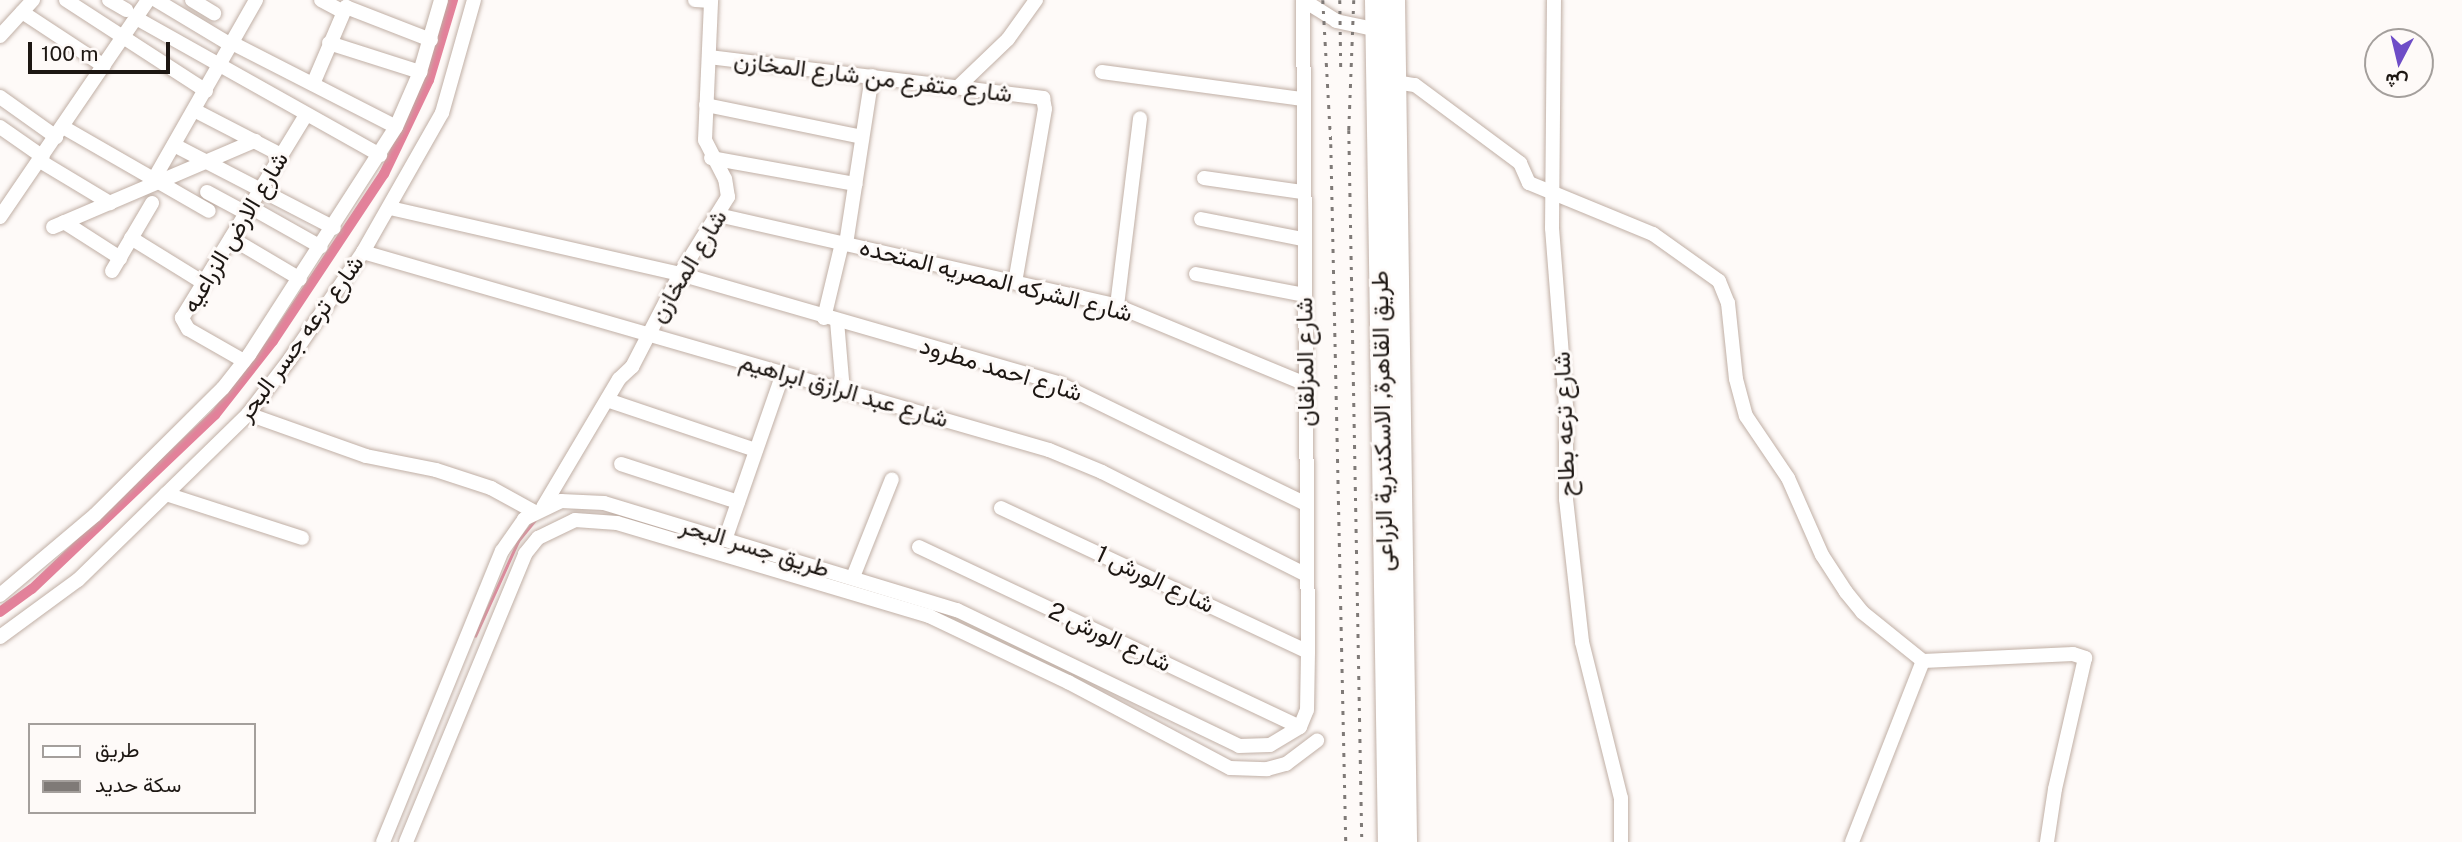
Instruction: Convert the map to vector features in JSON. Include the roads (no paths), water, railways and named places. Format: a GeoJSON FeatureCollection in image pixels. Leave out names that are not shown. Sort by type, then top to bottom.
{"type":"FeatureCollection","features":[{"type":"Feature","properties":{"kind":"highway","name":"طريق القاهرة, الاسكندرية الزراعى"},"geometry":{"type":"LineString","coordinates":[[1375,0],[1388,842]]}},
{"type":"Feature","properties":{"kind":"highway","name":"طريق القاهرة, الاسكندرية الزراعى"},"geometry":{"type":"LineString","coordinates":[[1394,0],[1406,842]]}},
{"type":"Feature","properties":{"kind":"street"},"geometry":{"type":"LineString","coordinates":[[66,0],[206,91]]}},
{"type":"Feature","properties":{"kind":"street"},"geometry":{"type":"LineString","coordinates":[[109,0],[220,66],[380,155]]}},
{"type":"Feature","properties":{"kind":"street"},"geometry":{"type":"LineString","coordinates":[[0,217],[124,37],[131,14],[148,0]]}},
{"type":"Feature","properties":{"kind":"street"},"geometry":{"type":"LineString","coordinates":[[156,0],[232,44],[396,127]]}},
{"type":"Feature","properties":{"kind":"street"},"geometry":{"type":"LineString","coordinates":[[192,0],[214,13]]}},
{"type":"Feature","properties":{"kind":"street"},"geometry":{"type":"LineString","coordinates":[[158,181],[174,145],[257,0]]}},
{"type":"Feature","properties":{"kind":"street"},"geometry":{"type":"LineString","coordinates":[[321,0],[431,40]]}},
{"type":"Feature","properties":{"kind":"street","name":"شارع ترعه جسر البحر"},"geometry":{"type":"LineString","coordinates":[[0,595],[95,515],[244,361],[334,228],[396,127],[420,72],[441,0]]}},
{"type":"Feature","properties":{"kind":"street","name":"شارع ترعه جسر البحر"},"geometry":{"type":"LineString","coordinates":[[0,637],[78,580],[248,414],[363,252],[442,113],[474,0]]}},
{"type":"Feature","properties":{"kind":"street"},"geometry":{"type":"LineString","coordinates":[[695,0],[711,1]]}},
{"type":"Feature","properties":{"kind":"street"},"geometry":{"type":"LineString","coordinates":[[958,87],[1008,39],[1036,0]]}},
{"type":"Feature","properties":{"kind":"street"},"geometry":{"type":"LineString","coordinates":[[1303,0],[1336,21],[1374,29]]}},
{"type":"Feature","properties":{"kind":"street","name":"شارع المزلقان"},"geometry":{"type":"LineString","coordinates":[[1302,725],[1308,652],[1301,99],[1303,0]]}},
{"type":"Feature","properties":{"kind":"street","name":"شارع ترعه بطاح"},"geometry":{"type":"LineString","coordinates":[[1554,0],[1553,253],[1566,406],[1564,470],[1570,551],[1589,682],[1621,798],[1621,842]]}},
{"type":"Feature","properties":{"kind":"street","name":"شارع المخازن"},"geometry":{"type":"LineString","coordinates":[[538,509],[607,400],[632,367],[680,274],[718,215],[727,188],[705,140],[711,1]]}},
{"type":"Feature","properties":{"kind":"street"},"geometry":{"type":"LineString","coordinates":[[0,36],[28,4],[104,66]]}},
{"type":"Feature","properties":{"kind":"street"},"geometry":{"type":"LineString","coordinates":[[313,84],[343,10]]}},
{"type":"Feature","properties":{"kind":"street"},"geometry":{"type":"LineString","coordinates":[[329,43],[420,72]]}},
{"type":"Feature","properties":{"kind":"street","name":"شارع متفرع من شارع المخازن"},"geometry":{"type":"LineString","coordinates":[[709,57],[1036,96],[1042,99],[1045,108],[1015,282]]}},
{"type":"Feature","properties":{"kind":"street"},"geometry":{"type":"LineString","coordinates":[[1102,72],[1301,99]]}},
{"type":"Feature","properties":{"kind":"street"},"geometry":{"type":"LineString","coordinates":[[843,391],[831,319],[856,184],[872,76]]}},
{"type":"Feature","properties":{"kind":"street"},"geometry":{"type":"LineString","coordinates":[[1395,82],[1415,85],[1520,163],[1529,183],[1554,191],[1653,234],[1719,281],[1728,303],[1737,379],[1746,416],[1788,478],[1822,555],[1846,592],[1876,625],[1923,661],[2073,654],[2085,658],[2054,789],[2047,842]]}},
{"type":"Feature","properties":{"kind":"street"},"geometry":{"type":"LineString","coordinates":[[0,97],[209,211]]}},
{"type":"Feature","properties":{"kind":"street"},"geometry":{"type":"LineString","coordinates":[[706,105],[862,137]]}},
{"type":"Feature","properties":{"kind":"street"},"geometry":{"type":"LineString","coordinates":[[194,110],[281,155]]}},
{"type":"Feature","properties":{"kind":"street","name":"شارع الارض الزراعيه"},"geometry":{"type":"LineString","coordinates":[[244,361],[182,323],[306,114]]}},
{"type":"Feature","properties":{"kind":"street"},"geometry":{"type":"LineString","coordinates":[[1117,306],[1140,118]]}},
{"type":"Feature","properties":{"kind":"street"},"geometry":{"type":"LineString","coordinates":[[0,127],[41,159],[110,203]]}},
{"type":"Feature","properties":{"kind":"street"},"geometry":{"type":"LineString","coordinates":[[120,258],[59,224],[255,141]]}},
{"type":"Feature","properties":{"kind":"street"},"geometry":{"type":"LineString","coordinates":[[174,145],[334,228]]}},
{"type":"Feature","properties":{"kind":"street"},"geometry":{"type":"LineString","coordinates":[[711,158],[856,184]]}},
{"type":"Feature","properties":{"kind":"street"},"geometry":{"type":"LineString","coordinates":[[1204,178],[1302,192]]}},
{"type":"Feature","properties":{"kind":"street"},"geometry":{"type":"LineString","coordinates":[[207,192],[321,247]]}},
{"type":"Feature","properties":{"kind":"street"},"geometry":{"type":"LineString","coordinates":[[112,271],[152,203]]}},
{"type":"Feature","properties":{"kind":"street","name":"شارع احمد مطرود"},"geometry":{"type":"LineString","coordinates":[[390,208],[680,274],[1069,387],[1306,504]]}},
{"type":"Feature","properties":{"kind":"street","name":"شارع الشركه المصريه المتحده"},"geometry":{"type":"LineString","coordinates":[[718,215],[1117,306],[1305,384]]}},
{"type":"Feature","properties":{"kind":"street"},"geometry":{"type":"LineString","coordinates":[[1201,219],[1303,239]]}},
{"type":"Feature","properties":{"kind":"street"},"geometry":{"type":"LineString","coordinates":[[231,237],[300,279]]}},
{"type":"Feature","properties":{"kind":"street"},"geometry":{"type":"LineString","coordinates":[[131,238],[204,283]]}},
{"type":"Feature","properties":{"kind":"street","name":"شارع عبد الرازق ابراهيم"},"geometry":{"type":"LineString","coordinates":[[363,252],[649,331],[1072,458],[1307,575]]}},
{"type":"Feature","properties":{"kind":"street"},"geometry":{"type":"LineString","coordinates":[[1196,274],[1304,295]]}},
{"type":"Feature","properties":{"kind":"street"},"geometry":{"type":"LineString","coordinates":[[726,537],[783,373]]}},
{"type":"Feature","properties":{"kind":"street"},"geometry":{"type":"LineString","coordinates":[[607,400],[756,450]]}},
{"type":"Feature","properties":{"kind":"street"},"geometry":{"type":"LineString","coordinates":[[248,414],[366,456],[436,470],[491,488],[538,509],[509,538],[383,842]]}},
{"type":"Feature","properties":{"kind":"street"},"geometry":{"type":"LineString","coordinates":[[621,464],[738,502]]}},
{"type":"Feature","properties":{"kind":"street"},"geometry":{"type":"LineString","coordinates":[[853,577],[891,480]]}},
{"type":"Feature","properties":{"kind":"street"},"geometry":{"type":"LineString","coordinates":[[166,494],[302,538]]}},
{"type":"Feature","properties":{"kind":"street","name":"طريق جسر البحر"},"geometry":{"type":"LineString","coordinates":[[538,509],[589,500],[726,537],[975,617],[1239,746],[1270,745],[1302,725]]}},
{"type":"Feature","properties":{"kind":"street","name":"شارع الورش 1"},"geometry":{"type":"LineString","coordinates":[[1001,508],[1308,652]]}},
{"type":"Feature","properties":{"kind":"street","name":"طريق جسر البحر"},"geometry":{"type":"LineString","coordinates":[[406,842],[509,587],[525,554],[538,538],[575,520],[607,521],[948,624],[1230,768],[1277,766],[1317,741]]}},
{"type":"Feature","properties":{"kind":"street","name":"شارع الورش 2"},"geometry":{"type":"LineString","coordinates":[[919,547],[1302,725]]}},
{"type":"Feature","properties":{"kind":"street"},"geometry":{"type":"LineString","coordinates":[[491,578],[509,587]]}},
{"type":"Feature","properties":{"kind":"street"},"geometry":{"type":"LineString","coordinates":[[1852,842],[1923,661]]}},
{"type":"Feature","properties":{"kind":"waterway"},"geometry":{"type":"LineString","coordinates":[[0,612],[32,589],[215,415],[273,341],[384,174],[429,80],[453,0]]}},
{"type":"Feature","properties":{"kind":"waterway"},"geometry":{"type":"LineString","coordinates":[[475,636],[518,541],[534,521]]}},
{"type":"Feature","properties":{"kind":"railway"},"geometry":{"type":"LineString","coordinates":[[1323,0],[1331,144],[1346,842]]}},
{"type":"Feature","properties":{"kind":"railway"},"geometry":{"type":"LineString","coordinates":[[1340,0],[1341,70]]}},
{"type":"Feature","properties":{"kind":"railway"},"geometry":{"type":"LineString","coordinates":[[1354,0],[1349,130],[1362,842]]}}]}
